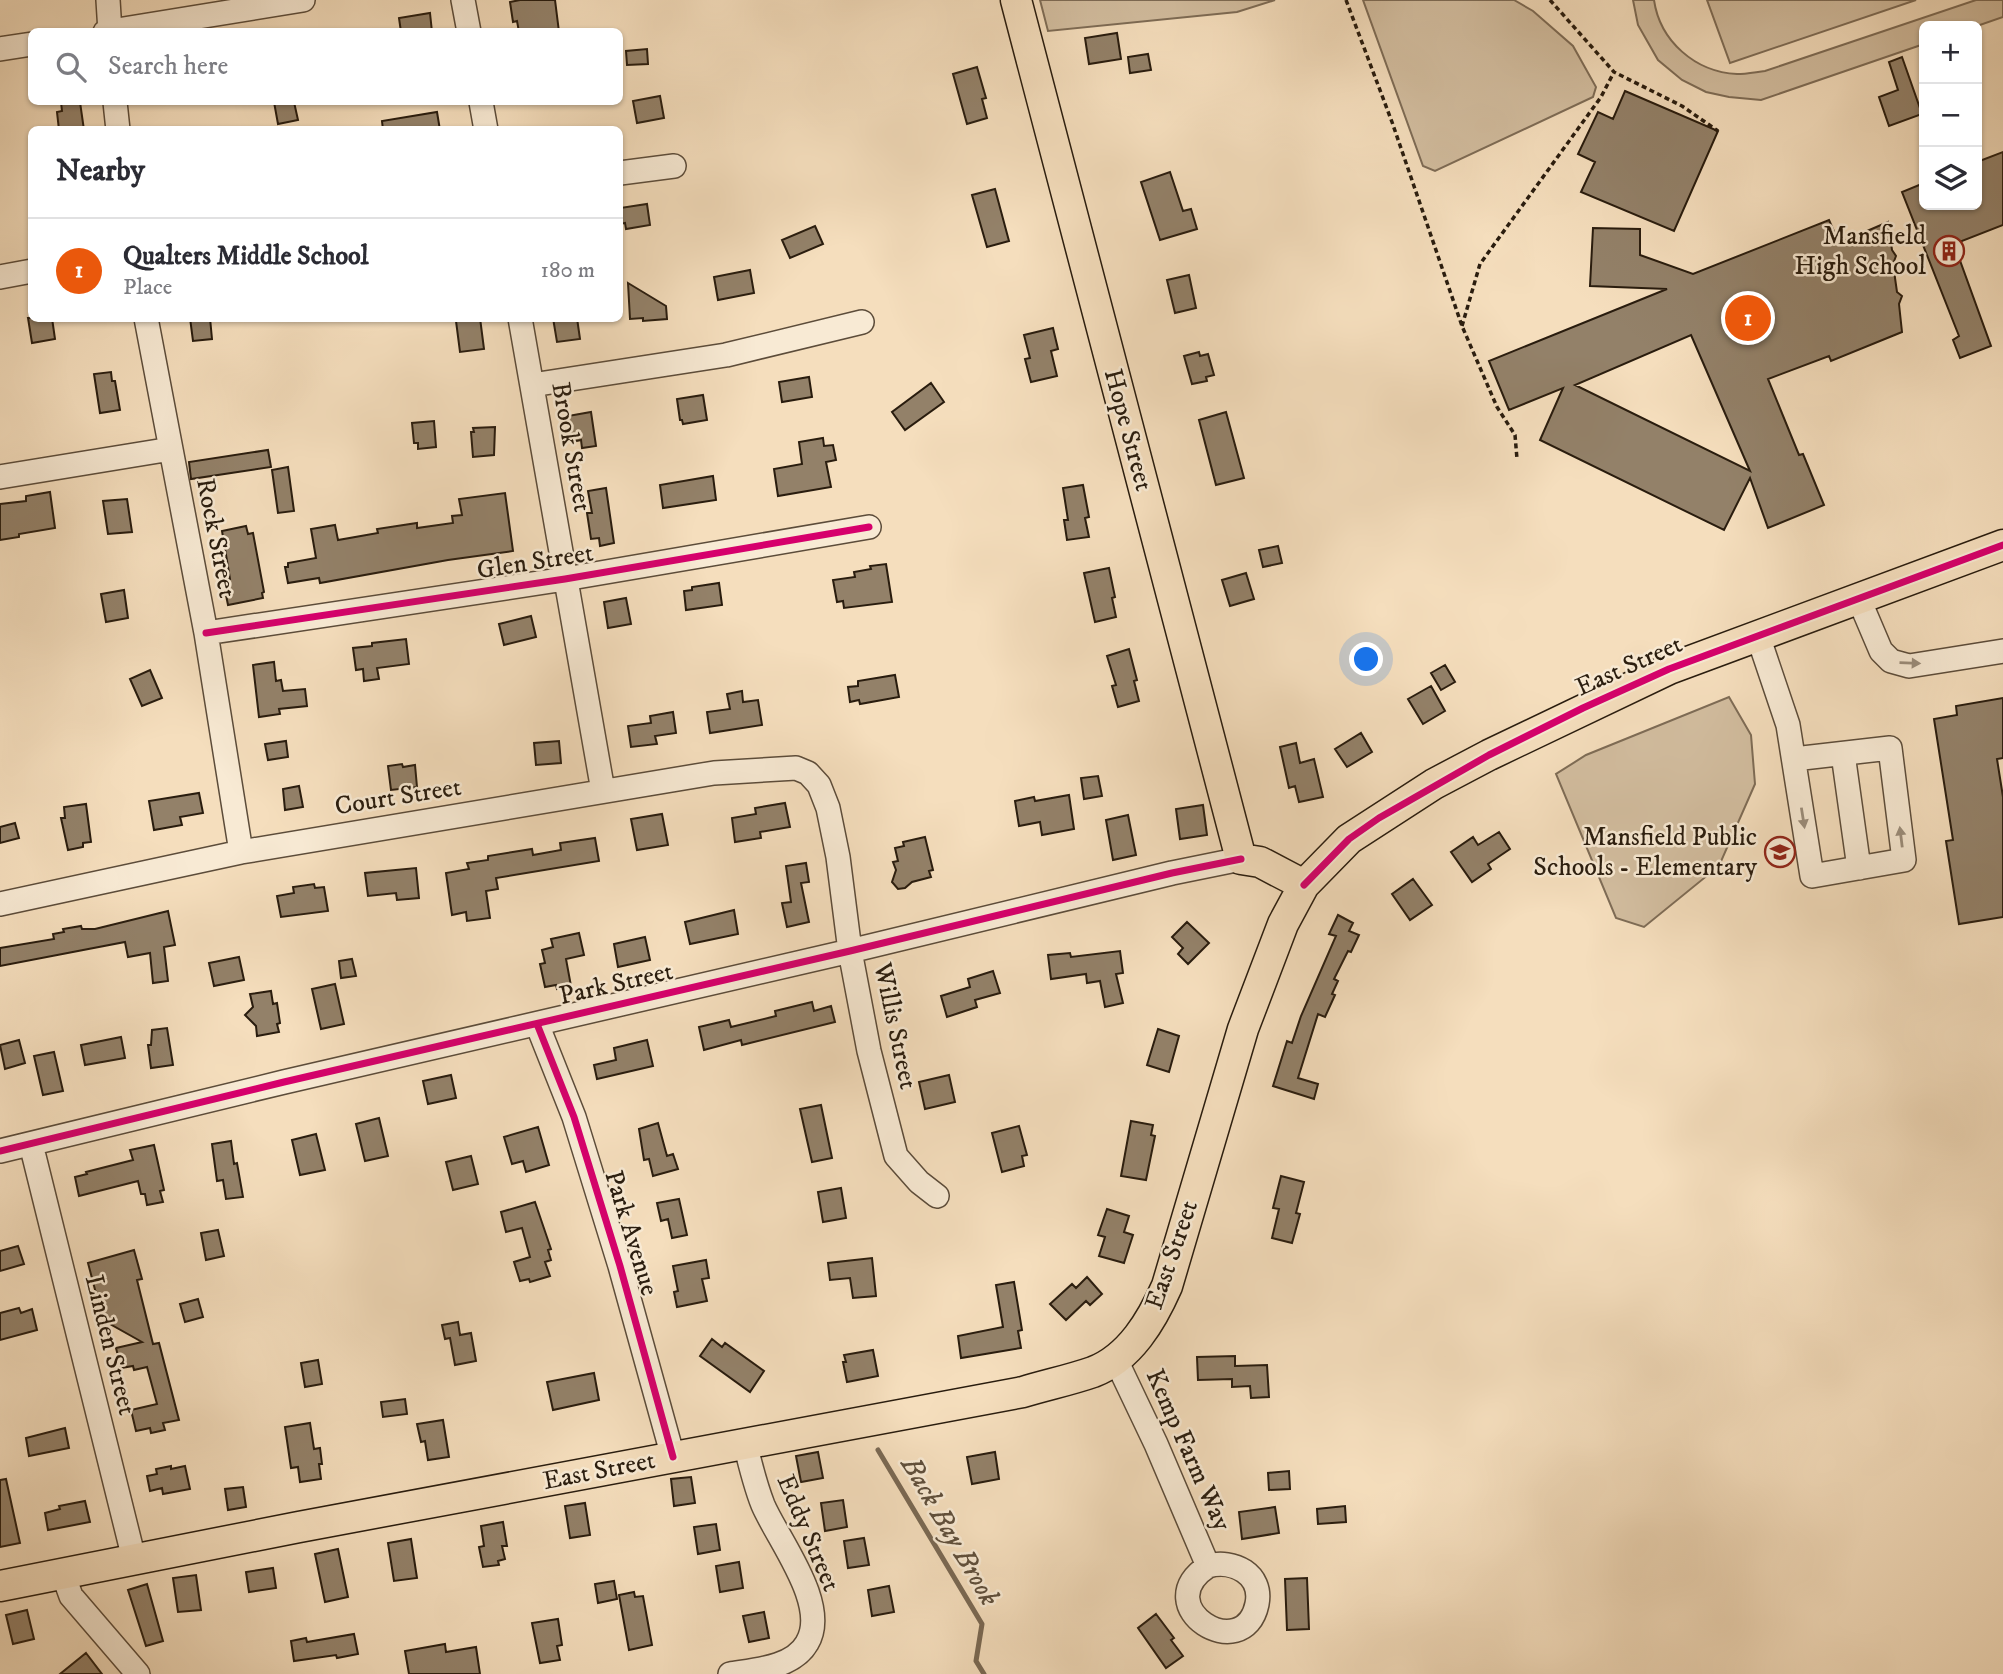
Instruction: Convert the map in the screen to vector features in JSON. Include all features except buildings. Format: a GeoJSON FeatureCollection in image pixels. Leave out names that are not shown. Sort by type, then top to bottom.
{"type":"FeatureCollection","features":[{"type":"Feature","properties":{"kind":"main road","name":"Hope Street"},"geometry":{"type":"LineString","coordinates":[[1017,0],[1241,859]]}},
{"type":"Feature","properties":{"kind":"main road","name":"East Street"},"geometry":{"type":"LineString","coordinates":[[0,1586],[1023,1392],[1096,1371],[1115,1358],[1142,1332],[1156,1310],[1167,1286],[1243,1029],[1283,923],[1304,885],[1349,839],[1434,785],[1595,703],[1669,669],[2003,545]]}},
{"type":"Feature","properties":{"kind":"main road","name":"Park Street"},"geometry":{"type":"LineString","coordinates":[[1241,859],[1260,862],[1304,885]]}},
{"type":"Feature","properties":{"kind":"street"},"geometry":{"type":"LineString","coordinates":[[108,0],[110,28]]}},
{"type":"Feature","properties":{"kind":"street"},"geometry":{"type":"LineString","coordinates":[[129,28],[303,0]]}},
{"type":"Feature","properties":{"kind":"street"},"geometry":{"type":"LineString","coordinates":[[463,0],[468,28]]}},
{"type":"Feature","properties":{"kind":"street"},"geometry":{"type":"LineString","coordinates":[[0,49],[28,45]]}},
{"type":"Feature","properties":{"kind":"street"},"geometry":{"type":"LineString","coordinates":[[115,105],[118,126]]}},
{"type":"Feature","properties":{"kind":"street"},"geometry":{"type":"LineString","coordinates":[[482,105],[485,126]]}},
{"type":"Feature","properties":{"kind":"street"},"geometry":{"type":"LineString","coordinates":[[623,173],[674,166]]}},
{"type":"Feature","properties":{"kind":"street"},"geometry":{"type":"LineString","coordinates":[[0,277],[28,272]]}},
{"type":"Feature","properties":{"kind":"street","name":"Rock Street"},"geometry":{"type":"LineString","coordinates":[[147,322],[206,633],[242,852]]}},
{"type":"Feature","properties":{"kind":"street","name":"Brook Street"},"geometry":{"type":"LineString","coordinates":[[521,322],[603,791]]}},
{"type":"Feature","properties":{"kind":"street"},"geometry":{"type":"LineString","coordinates":[[531,385],[726,355],[862,322]]}},
{"type":"Feature","properties":{"kind":"street"},"geometry":{"type":"LineString","coordinates":[[0,477],[171,449]]}},
{"type":"Feature","properties":{"kind":"street","name":"Glen Street"},"geometry":{"type":"LineString","coordinates":[[206,633],[565,579],[869,527]]}},
{"type":"Feature","properties":{"kind":"street"},"geometry":{"type":"LineString","coordinates":[[1858,597],[1881,651],[1891,661],[1909,666],[2003,651]]}},
{"type":"Feature","properties":{"kind":"street"},"geometry":{"type":"LineString","coordinates":[[1758,636],[1788,725],[1812,876],[1904,860],[1890,748],[1794,760]]}},
{"type":"Feature","properties":{"kind":"street"},"geometry":{"type":"LineString","coordinates":[[1843,754],[1859,868]]}},
{"type":"Feature","properties":{"kind":"street","name":"Court Street"},"geometry":{"type":"LineString","coordinates":[[0,904],[242,852],[603,791],[714,773],[796,768],[807,773]]}},
{"type":"Feature","properties":{"kind":"street","name":"Willis Street"},"geometry":{"type":"LineString","coordinates":[[807,773],[819,785],[828,808],[869,1051],[897,1156],[919,1182],[937,1196]]}},
{"type":"Feature","properties":{"kind":"street","name":"Park Street"},"geometry":{"type":"LineString","coordinates":[[0,1151],[1172,873],[1241,859]]}},
{"type":"Feature","properties":{"kind":"street","name":"Park Avenue"},"geometry":{"type":"LineString","coordinates":[[537,1024],[574,1117],[620,1266],[673,1457]]}},
{"type":"Feature","properties":{"kind":"street","name":"Linden Street"},"geometry":{"type":"LineString","coordinates":[[31,1144],[134,1559]]}},
{"type":"Feature","properties":{"kind":"street","name":"Kemp Farm Way"},"geometry":{"type":"LineString","coordinates":[[1115,1358],[1156,1444],[1208,1566]]}},
{"type":"Feature","properties":{"kind":"street","name":"Eddy Street"},"geometry":{"type":"LineString","coordinates":[[730,1674],[786,1662],[808,1643],[813,1625],[809,1593],[764,1505],[753,1478],[745,1443]]}},
{"type":"Feature","properties":{"kind":"street"},"geometry":{"type":"LineString","coordinates":[[63,1574],[71,1596],[138,1674]]}},
{"type":"Feature","properties":{"kind":"path"},"geometry":{"type":"LineString","coordinates":[[1346,0],[1392,122],[1462,326],[1497,407],[1514,435],[1517,459]]}},
{"type":"Feature","properties":{"kind":"path"},"geometry":{"type":"LineString","coordinates":[[1550,0],[1614,72],[1682,106],[1718,131]]}},
{"type":"Feature","properties":{"kind":"path"},"geometry":{"type":"LineString","coordinates":[[1462,326],[1480,264],[1601,97],[1614,72]]}},
{"type":"Feature","properties":{"kind":"shaded area"},"geometry":{"type":"Polygon","coordinates":[[[1040,0],[1275,0],[1237,12],[1048,31],[1040,0]]]}},
{"type":"Feature","properties":{"kind":"shaded area"},"geometry":{"type":"Polygon","coordinates":[[[1363,0],[1514,0],[1533,11],[1573,46],[1596,87],[1593,97],[1435,171],[1423,166],[1363,0]]]}},
{"type":"Feature","properties":{"kind":"shaded area"},"geometry":{"type":"Polygon","coordinates":[[[1633,0],[1654,0],[1664,29],[1682,52],[1707,67],[1737,74],[1765,71],[1976,0],[2003,0],[2003,17],[1982,24],[1982,21],[1919,21],[1919,46],[1761,100],[1706,92],[1682,80],[1658,60],[1638,25],[1633,0]]]}},
{"type":"Feature","properties":{"kind":"shaded area"},"geometry":{"type":"Polygon","coordinates":[[[1707,0],[1916,0],[1730,63],[1707,0]]]}},
{"type":"Feature","properties":{"kind":"shaded area"},"geometry":{"type":"Polygon","coordinates":[[[1729,697],[1751,735],[1755,784],[1719,866],[1644,927],[1616,918],[1556,774],[1586,755],[1729,697]]]}},
{"type":"Feature","properties":{"kind":"waterway","name":"Back Bay Brook"},"geometry":{"type":"LineString","coordinates":[[878,1450],[982,1624],[976,1661],[984,1674]]}},
{"type":"Feature","properties":{"kind":"cycle path"},"geometry":{"type":"LineString","coordinates":[[206,633],[565,579],[869,527]]}},
{"type":"Feature","properties":{"kind":"cycle path"},"geometry":{"type":"LineString","coordinates":[[1304,885],[1349,839],[1379,818],[1489,755],[1583,708],[1669,669],[2003,545]]}},
{"type":"Feature","properties":{"kind":"cycle path"},"geometry":{"type":"LineString","coordinates":[[0,1151],[1172,873],[1241,859]]}},
{"type":"Feature","properties":{"kind":"cycle path"},"geometry":{"type":"LineString","coordinates":[[537,1024],[574,1117],[620,1266],[673,1457]]}},
{"type":"Feature","properties":{"kind":"place","name":"Mansfield High School"},"geometry":{"type":"Point","coordinates":[1949,251]}},
{"type":"Feature","properties":{"kind":"place","name":"Qualters Middle School"},"geometry":{"type":"Point","coordinates":[1748,318]}},
{"type":"Feature","properties":{"kind":"place","name":"Mansfield Public Schools - Elementary"},"geometry":{"type":"Point","coordinates":[1780,852]}}]}
